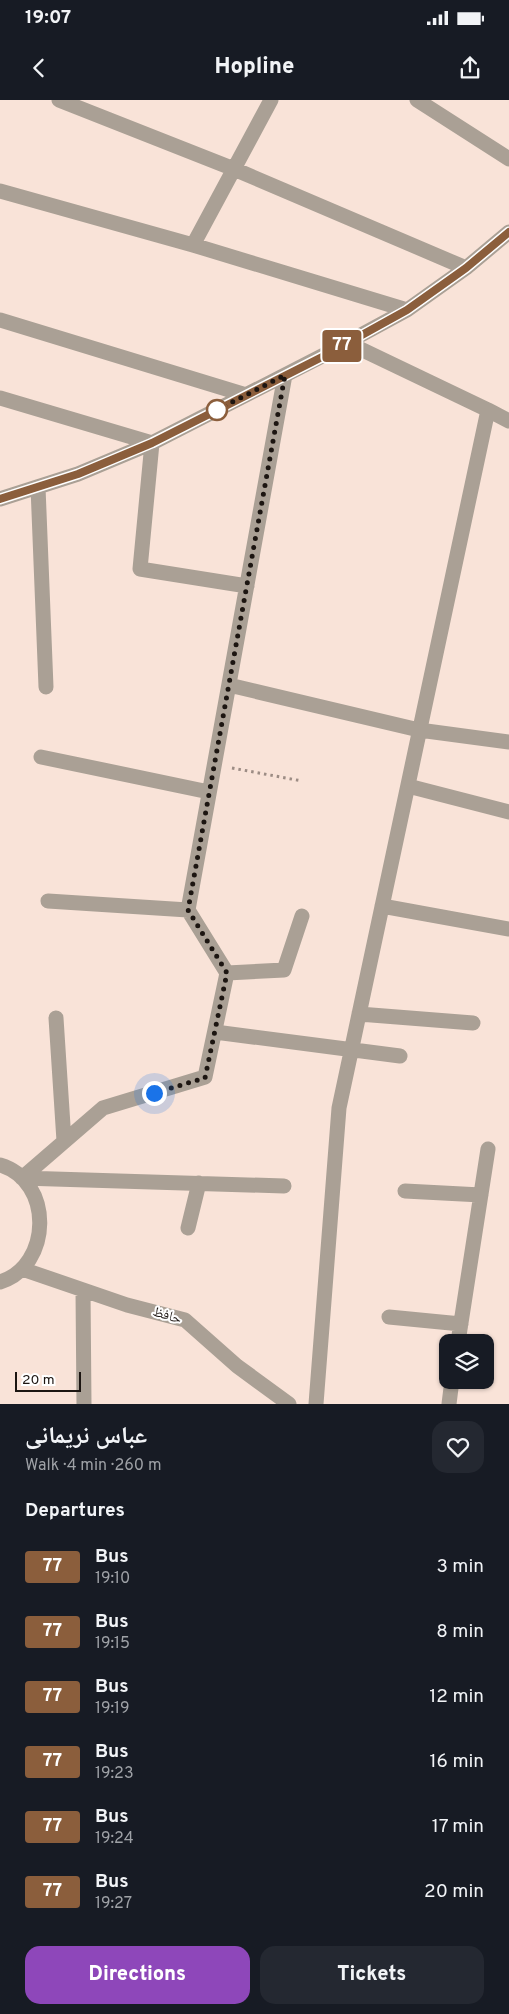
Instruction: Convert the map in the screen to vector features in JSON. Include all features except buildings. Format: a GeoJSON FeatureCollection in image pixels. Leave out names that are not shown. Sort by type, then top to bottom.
{"type":"FeatureCollection","features":[{"type":"Feature","properties":{"kind":"street"},"geometry":{"type":"LineString","coordinates":[[59,100],[234,169],[466,268]]}},
{"type":"Feature","properties":{"kind":"street"},"geometry":{"type":"LineString","coordinates":[[193,245],[271,100]]}},
{"type":"Feature","properties":{"kind":"street"},"geometry":{"type":"LineString","coordinates":[[417,100],[509,159]]}},
{"type":"Feature","properties":{"kind":"street"},"geometry":{"type":"LineString","coordinates":[[0,191],[193,245],[407,310]]}},
{"type":"Feature","properties":{"kind":"street"},"geometry":{"type":"LineString","coordinates":[[0,499],[78,474],[152,443],[348,343],[407,310],[466,268],[509,232]]}},
{"type":"Feature","properties":{"kind":"street"},"geometry":{"type":"LineString","coordinates":[[0,320],[246,395]]}},
{"type":"Feature","properties":{"kind":"street"},"geometry":{"type":"LineString","coordinates":[[348,343],[509,421]]}},
{"type":"Feature","properties":{"kind":"street"},"geometry":{"type":"LineString","coordinates":[[22,1178],[103,1108],[205,1078],[227,973],[188,910],[285,375]]}},
{"type":"Feature","properties":{"kind":"street"},"geometry":{"type":"LineString","coordinates":[[0,398],[152,443]]}},
{"type":"Feature","properties":{"kind":"street"},"geometry":{"type":"LineString","coordinates":[[316,1404],[339,1108],[488,410]]}},
{"type":"Feature","properties":{"kind":"street"},"geometry":{"type":"LineString","coordinates":[[152,443],[140,570],[247,586]]}},
{"type":"Feature","properties":{"kind":"street"},"geometry":{"type":"LineString","coordinates":[[38,487],[46,687]]}},
{"type":"Feature","properties":{"kind":"street"},"geometry":{"type":"LineString","coordinates":[[229,685],[420,730],[509,742]]}},
{"type":"Feature","properties":{"kind":"street"},"geometry":{"type":"LineString","coordinates":[[41,757],[209,792]]}},
{"type":"Feature","properties":{"kind":"street"},"geometry":{"type":"LineString","coordinates":[[408,786],[509,812]]}},
{"type":"Feature","properties":{"kind":"street"},"geometry":{"type":"LineString","coordinates":[[48,901],[188,910]]}},
{"type":"Feature","properties":{"kind":"street"},"geometry":{"type":"LineString","coordinates":[[382,906],[509,929]]}},
{"type":"Feature","properties":{"kind":"street"},"geometry":{"type":"LineString","coordinates":[[227,973],[284,970],[302,916]]}},
{"type":"Feature","properties":{"kind":"street"},"geometry":{"type":"LineString","coordinates":[[359,1014],[473,1023]]}},
{"type":"Feature","properties":{"kind":"street"},"geometry":{"type":"LineString","coordinates":[[56,1018],[64,1141]]}},
{"type":"Feature","properties":{"kind":"street"},"geometry":{"type":"LineString","coordinates":[[215,1032],[352,1048],[400,1056]]}},
{"type":"Feature","properties":{"kind":"street"},"geometry":{"type":"LineString","coordinates":[[459,1334],[488,1149]]}},
{"type":"Feature","properties":{"kind":"street"},"geometry":{"type":"LineString","coordinates":[[0,1165],[22,1178],[34,1194],[40,1213],[40,1233],[34,1252],[22,1269],[0,1282]]}},
{"type":"Feature","properties":{"kind":"street"},"geometry":{"type":"LineString","coordinates":[[22,1178],[284,1186]]}},
{"type":"Feature","properties":{"kind":"street"},"geometry":{"type":"LineString","coordinates":[[188,1228],[199,1183]]}},
{"type":"Feature","properties":{"kind":"street"},"geometry":{"type":"LineString","coordinates":[[405,1191],[481,1195]]}},
{"type":"Feature","properties":{"kind":"street","name":"حافظ"},"geometry":{"type":"LineString","coordinates":[[22,1269],[127,1305],[185,1320],[237,1366],[289,1404]]}},
{"type":"Feature","properties":{"kind":"street"},"geometry":{"type":"LineString","coordinates":[[83,1291],[84,1404]]}},
{"type":"Feature","properties":{"kind":"street"},"geometry":{"type":"LineString","coordinates":[[390,1317],[461,1324]]}},
{"type":"Feature","properties":{"kind":"street"},"geometry":{"type":"LineString","coordinates":[[449,1404],[451,1389]]}},
{"type":"Feature","properties":{"kind":"path"},"geometry":{"type":"LineString","coordinates":[[214,764],[302,781]]}},
{"type":"Feature","properties":{"kind":"bus line","name":"77"},"geometry":{"type":"LineString","coordinates":[[0,499],[78,474],[152,443],[324,356],[407,310],[466,268],[509,232]]}},
{"type":"Feature","properties":{"kind":"route"},"geometry":{"type":"LineString","coordinates":[[154,1093],[205,1078],[227,973],[188,910],[285,375],[215,411],[217,410]]}}]}
